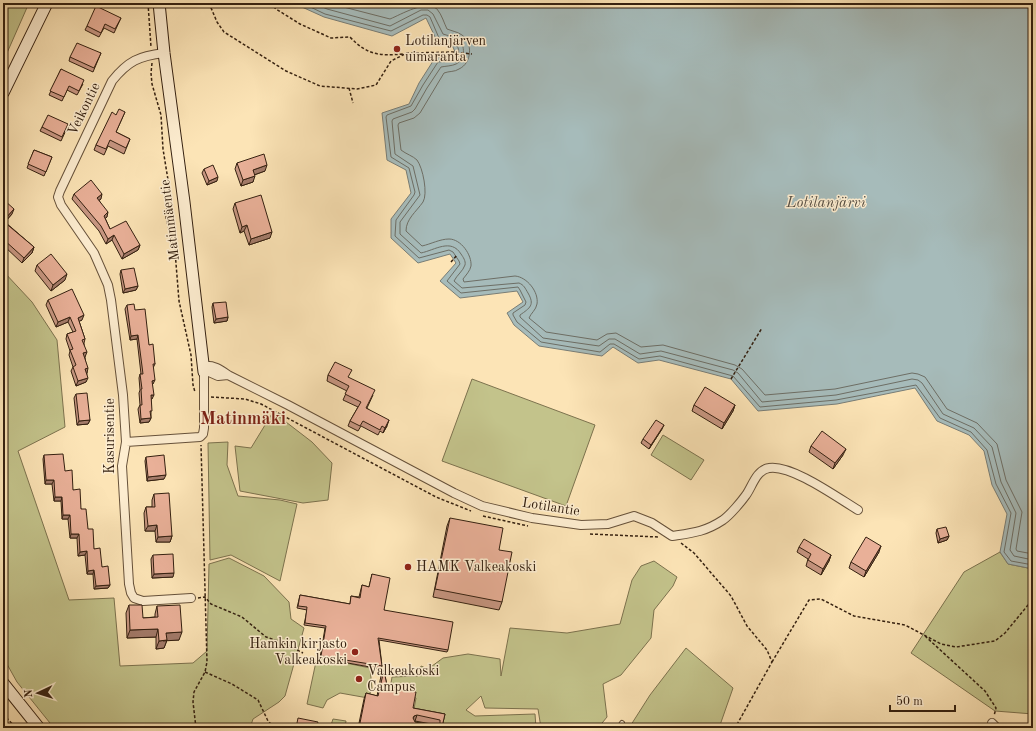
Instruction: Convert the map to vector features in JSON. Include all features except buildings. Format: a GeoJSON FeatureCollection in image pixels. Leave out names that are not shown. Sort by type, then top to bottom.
{"type":"FeatureCollection","features":[{"type":"Feature","properties":{"kind":"street"},"geometry":{"type":"LineString","coordinates":[[3,93],[48,3]]}},
{"type":"Feature","properties":{"kind":"street","name":"Matinmäentie"},"geometry":{"type":"LineString","coordinates":[[159,3],[203,369],[202,436]]}},
{"type":"Feature","properties":{"kind":"street","name":"Veikontie"},"geometry":{"type":"LineString","coordinates":[[61,205],[58,197],[60,191],[112,81],[121,69],[141,57],[164,53]]}},
{"type":"Feature","properties":{"kind":"street","name":"Kasurisentie"},"geometry":{"type":"LineString","coordinates":[[61,205],[94,253],[108,285],[112,300],[123,395],[126,442],[122,466],[129,584],[131,593],[134,598],[143,601],[191,598]]}},
{"type":"Feature","properties":{"kind":"street","name":"Lotilantie"},"geometry":{"type":"LineString","coordinates":[[203,369],[211,365],[228,375],[288,404],[454,494],[482,506],[532,518],[581,525],[608,524],[634,516],[652,523],[672,536]]}},
{"type":"Feature","properties":{"kind":"street"},"geometry":{"type":"LineString","coordinates":[[126,442],[202,436]]}},
{"type":"Feature","properties":{"kind":"street"},"geometry":{"type":"LineString","coordinates":[[672,536],[700,532],[724,519],[746,495],[757,475],[768,468],[784,469],[798,474],[858,510]]}},
{"type":"Feature","properties":{"kind":"street"},"geometry":{"type":"LineString","coordinates":[[3,684],[39,728]]}},
{"type":"Feature","properties":{"kind":"lane"},"geometry":{"type":"LineString","coordinates":[[619,728],[622,723]]}},
{"type":"Feature","properties":{"kind":"path"},"geometry":{"type":"LineString","coordinates":[[148,3],[152,54],[152,84],[161,115],[163,148],[169,186],[166,218],[174,251],[179,301],[191,355],[193,385],[197,397],[245,399],[261,404],[436,497],[475,512]]}},
{"type":"Feature","properties":{"kind":"path"},"geometry":{"type":"LineString","coordinates":[[209,3],[217,22],[224,32],[280,67],[320,86],[357,89],[376,85],[391,61],[404,54]]}},
{"type":"Feature","properties":{"kind":"path"},"geometry":{"type":"LineString","coordinates":[[270,3],[300,24],[331,38],[350,37],[359,47],[370,52],[388,55],[455,52],[472,54]]}},
{"type":"Feature","properties":{"kind":"path"},"geometry":{"type":"LineString","coordinates":[[349,88],[353,103]]}},
{"type":"Feature","properties":{"kind":"path"},"geometry":{"type":"LineString","coordinates":[[451,262],[458,255]]}},
{"type":"Feature","properties":{"kind":"path"},"geometry":{"type":"LineString","coordinates":[[731,379],[762,328]]}},
{"type":"Feature","properties":{"kind":"path"},"geometry":{"type":"LineString","coordinates":[[196,728],[193,702],[194,692],[205,672],[207,662],[202,436]]}},
{"type":"Feature","properties":{"kind":"path"},"geometry":{"type":"LineString","coordinates":[[481,515],[534,527]]}},
{"type":"Feature","properties":{"kind":"path"},"geometry":{"type":"LineString","coordinates":[[585,534],[652,537],[672,536],[694,553],[730,596],[747,626],[767,650],[772,662]]}},
{"type":"Feature","properties":{"kind":"path"},"geometry":{"type":"LineString","coordinates":[[205,597],[211,604],[242,617],[266,637],[303,653]]}},
{"type":"Feature","properties":{"kind":"path"},"geometry":{"type":"LineString","coordinates":[[735,728],[809,600],[821,599],[854,616],[905,625],[941,644],[956,647],[994,641],[1005,634],[1033,599]]}},
{"type":"Feature","properties":{"kind":"path"},"geometry":{"type":"LineString","coordinates":[[922,634],[985,690],[996,708],[995,726]]}},
{"type":"Feature","properties":{"kind":"path"},"geometry":{"type":"LineString","coordinates":[[205,672],[232,684],[258,700],[268,721],[275,728]]}},
{"type":"Feature","properties":{"kind":"path"},"geometry":{"type":"LineString","coordinates":[[3,714],[16,728]]}},
{"type":"Feature","properties":{"kind":"green space"},"geometry":{"type":"Polygon","coordinates":[[[3,3],[29,3],[3,62],[3,3]]]}},
{"type":"Feature","properties":{"kind":"green space"},"geometry":{"type":"Polygon","coordinates":[[[3,271],[32,302],[57,340],[65,427],[18,451],[69,600],[114,598],[120,666],[193,663],[207,651],[209,564],[229,558],[264,576],[289,602],[291,619],[304,628],[285,696],[279,702],[253,719],[250,728],[54,728],[17,682],[3,657],[3,271]]]}},
{"type":"Feature","properties":{"kind":"green space"},"geometry":{"type":"Polygon","coordinates":[[[472,379],[595,425],[566,506],[442,461],[472,379]]]}},
{"type":"Feature","properties":{"kind":"green space"},"geometry":{"type":"Polygon","coordinates":[[[273,412],[312,442],[332,463],[328,500],[303,503],[240,491],[235,446],[251,448],[273,412]]]}},
{"type":"Feature","properties":{"kind":"green space"},"geometry":{"type":"Polygon","coordinates":[[[663,435],[704,460],[691,480],[651,455],[663,435]]]}},
{"type":"Feature","properties":{"kind":"green space"},"geometry":{"type":"Polygon","coordinates":[[[228,442],[227,465],[238,496],[280,500],[297,504],[280,581],[231,555],[210,560],[208,443],[228,442]]]}},
{"type":"Feature","properties":{"kind":"green space"},"geometry":{"type":"Polygon","coordinates":[[[1000,552],[1008,564],[1033,569],[1033,714],[995,711],[911,653],[964,572],[1000,552]]]}},
{"type":"Feature","properties":{"kind":"green space"},"geometry":{"type":"Polygon","coordinates":[[[654,561],[677,577],[673,586],[654,610],[651,638],[621,675],[603,684],[607,717],[598,728],[541,728],[538,709],[485,708],[481,696],[466,710],[475,716],[535,714],[536,728],[445,728],[413,714],[416,698],[390,689],[392,677],[418,676],[421,666],[428,669],[443,658],[468,654],[500,659],[501,676],[510,628],[567,633],[620,624],[632,580],[641,566],[654,561]]]}},
{"type":"Feature","properties":{"kind":"green space"},"geometry":{"type":"Polygon","coordinates":[[[686,648],[733,688],[719,728],[629,728],[650,695],[686,648]]]}},
{"type":"Feature","properties":{"kind":"green space"},"geometry":{"type":"Polygon","coordinates":[[[317,657],[370,668],[372,688],[368,698],[340,693],[327,700],[323,708],[307,704],[317,657]]]}},
{"type":"Feature","properties":{"kind":"green space"},"geometry":{"type":"Polygon","coordinates":[[[333,719],[346,721],[345,728],[330,728],[333,719]]]}},
{"type":"Feature","properties":{"kind":"water","name":"Lotilanjärvi"},"geometry":{"type":"Polygon","coordinates":[[[293,3],[1033,3],[1033,569],[1008,564],[1000,552],[1007,514],[992,485],[984,451],[969,435],[937,421],[915,388],[837,404],[758,411],[731,379],[659,360],[638,363],[613,347],[602,356],[539,346],[514,325],[507,313],[523,302],[517,291],[460,298],[440,281],[456,263],[450,254],[418,263],[391,238],[391,219],[411,193],[406,170],[387,160],[382,113],[409,104],[419,83],[435,58],[453,56],[455,52],[453,47],[437,41],[426,18],[392,36],[324,17],[293,3]]]}},
{"type":"Feature","properties":{"kind":"place","name":"Lotilanjärven uimaranta"},"geometry":{"type":"Point","coordinates":[397,49]}},
{"type":"Feature","properties":{"kind":"place","name":"HAMK Valkeakoski"},"geometry":{"type":"Point","coordinates":[408,567]}},
{"type":"Feature","properties":{"kind":"place","name":"Hamkin kirjasto Valkeakoski"},"geometry":{"type":"Point","coordinates":[355,652]}},
{"type":"Feature","properties":{"kind":"place","name":"Valkeakoski Campus"},"geometry":{"type":"Point","coordinates":[359,679]}},
{"type":"Feature","properties":{"kind":"district","name":"Matinmäki"},"geometry":{"type":"Point","coordinates":[243,419]}}]}
